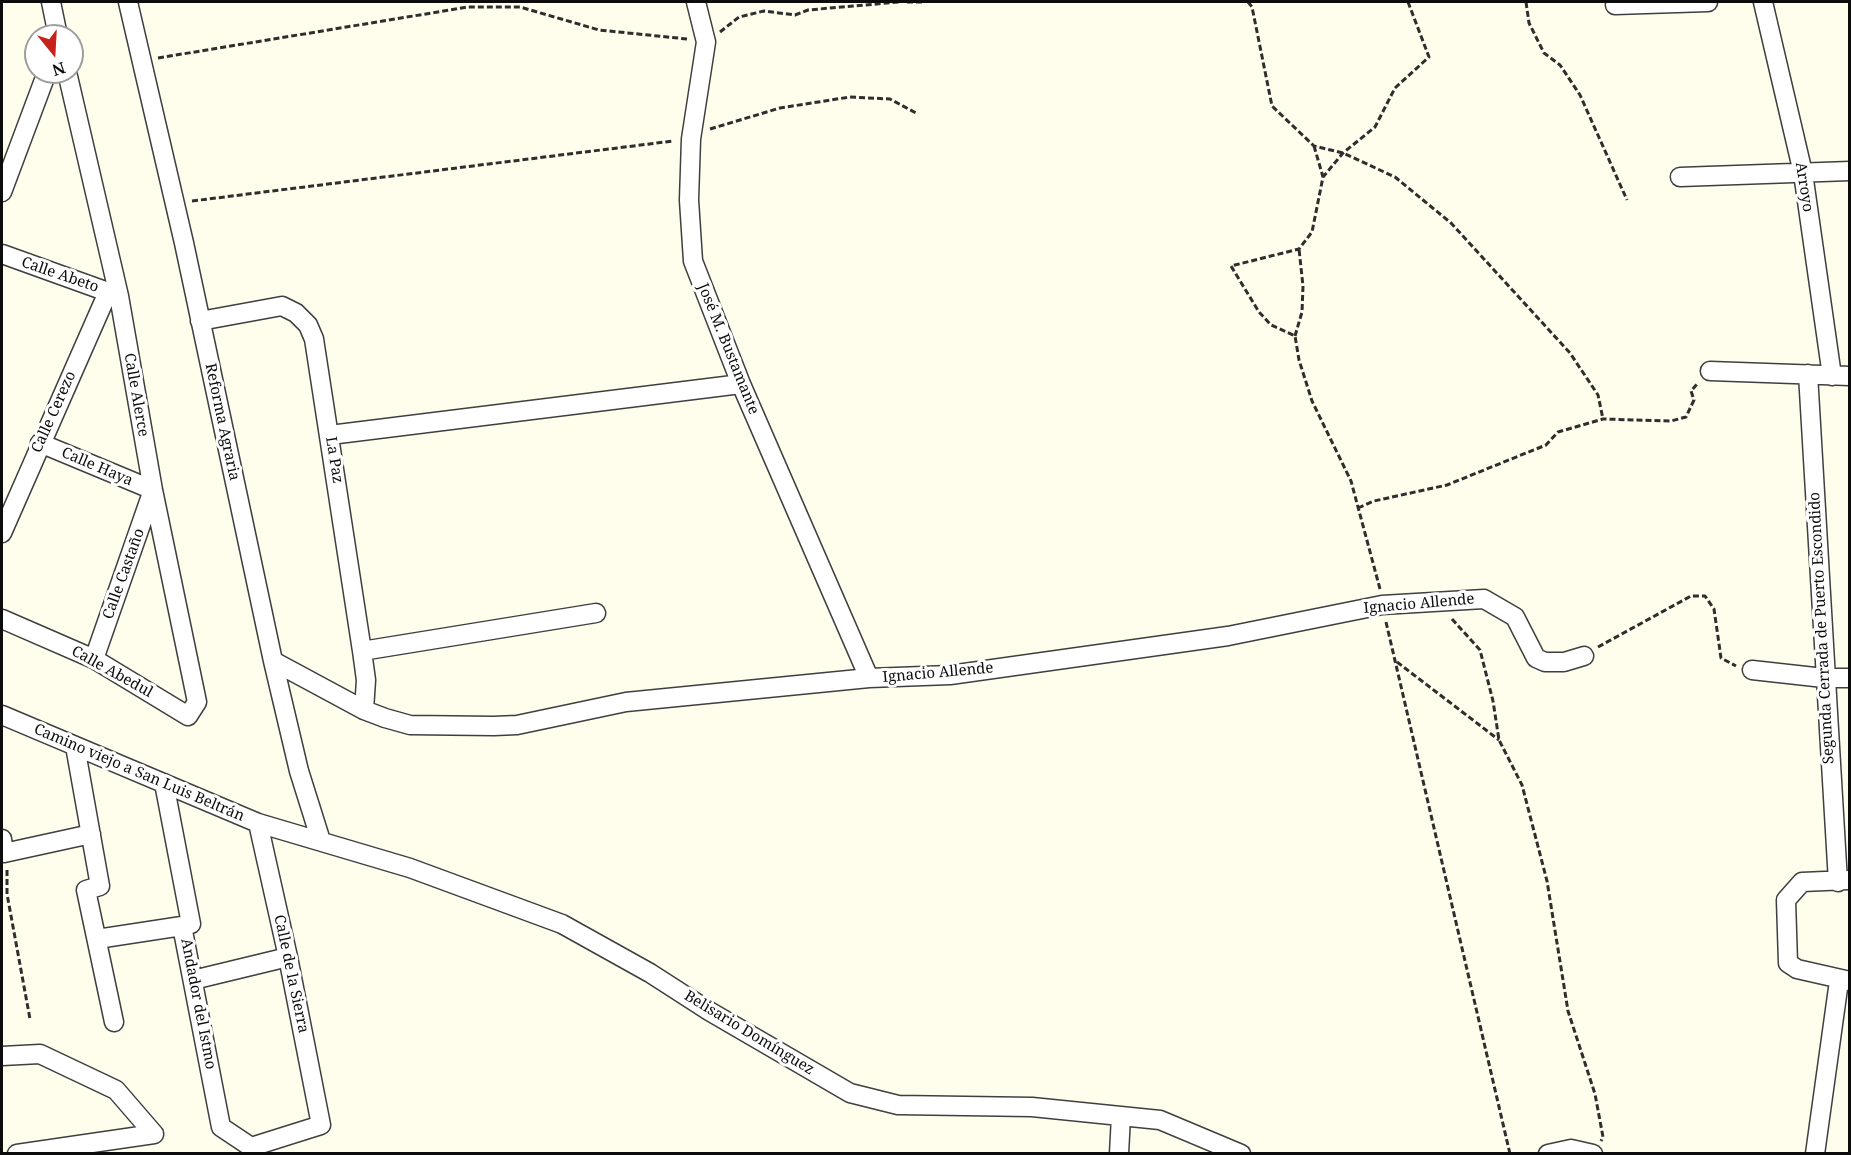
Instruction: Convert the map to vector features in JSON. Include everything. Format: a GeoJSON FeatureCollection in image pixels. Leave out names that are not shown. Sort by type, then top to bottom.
{"type":"FeatureCollection","features":[{"type":"Feature","properties":{"kind":"street"},"geometry":{"type":"LineString","coordinates":[[51,2],[56,24]]}},
{"type":"Feature","properties":{"kind":"street","name":"Reforma Agraria"},"geometry":{"type":"LineString","coordinates":[[128,2],[175,203],[273,661],[299,771],[321,841]]}},
{"type":"Feature","properties":{"kind":"street","name":"José M. Bustamante"},"geometry":{"type":"LineString","coordinates":[[696,2],[706,42],[691,139],[689,200],[693,261],[741,384],[869,678]]}},
{"type":"Feature","properties":{"kind":"street"},"geometry":{"type":"LineString","coordinates":[[1615,5],[1708,2]]}},
{"type":"Feature","properties":{"kind":"street","name":"Arroyo"},"geometry":{"type":"LineString","coordinates":[[1763,2],[1803,173],[1841,376]]}},
{"type":"Feature","properties":{"kind":"street"},"geometry":{"type":"LineString","coordinates":[[2,192],[42,84]]}},
{"type":"Feature","properties":{"kind":"street","name":"Calle Alerce"},"geometry":{"type":"LineString","coordinates":[[69,84],[197,702],[188,716]]}},
{"type":"Feature","properties":{"kind":"street"},"geometry":{"type":"LineString","coordinates":[[1680,177],[1850,171]]}},
{"type":"Feature","properties":{"kind":"street","name":"Calle Abeto"},"geometry":{"type":"LineString","coordinates":[[2,254],[113,294]]}},
{"type":"Feature","properties":{"kind":"street","name":"Calle Cerezo"},"geometry":{"type":"LineString","coordinates":[[2,533],[40,443],[113,294]]}},
{"type":"Feature","properties":{"kind":"street","name":"La Paz"},"geometry":{"type":"LineString","coordinates":[[200,321],[282,306],[296,313],[308,325],[314,339],[362,651],[366,689],[364,710]]}},
{"type":"Feature","properties":{"kind":"street"},"geometry":{"type":"LineString","coordinates":[[1710,371],[1841,376]]}},
{"type":"Feature","properties":{"kind":"street","name":"Segunda Cerrada de Puerto Escondido"},"geometry":{"type":"LineString","coordinates":[[1808,374],[1824,678],[1844,881]]}},
{"type":"Feature","properties":{"kind":"street"},"geometry":{"type":"LineString","coordinates":[[330,435],[741,384]]}},
{"type":"Feature","properties":{"kind":"street","name":"Calle Haya"},"geometry":{"type":"LineString","coordinates":[[40,443],[153,490]]}},
{"type":"Feature","properties":{"kind":"street","name":"Calle Castaño"},"geometry":{"type":"LineString","coordinates":[[94,659],[153,490]]}},
{"type":"Feature","properties":{"kind":"street","name":"Ignacio Allende"},"geometry":{"type":"LineString","coordinates":[[273,661],[364,710],[410,724],[506,725],[617,703],[869,678],[950,675],[1228,636],[1382,605],[1484,599],[1515,616],[1536,658],[1545,662],[1564,662],[1584,656]]}},
{"type":"Feature","properties":{"kind":"street"},"geometry":{"type":"LineString","coordinates":[[362,651],[596,613]]}},
{"type":"Feature","properties":{"kind":"street","name":"Calle Abedul"},"geometry":{"type":"LineString","coordinates":[[2,619],[94,659],[188,716]]}},
{"type":"Feature","properties":{"kind":"street"},"geometry":{"type":"LineString","coordinates":[[1752,670],[1824,678],[1850,678]]}},
{"type":"Feature","properties":{"kind":"street","name":"Camino viejo a San Luis Beltrán"},"geometry":{"type":"LineString","coordinates":[[2,715],[258,823],[277,827]]}},
{"type":"Feature","properties":{"kind":"street"},"geometry":{"type":"LineString","coordinates":[[75,746],[100,886],[86,890],[114,1022]]}},
{"type":"Feature","properties":{"kind":"street","name":"Andador del Istmo"},"geometry":{"type":"LineString","coordinates":[[164,783],[191,924],[182,926],[221,1127]]}},
{"type":"Feature","properties":{"kind":"street","name":"Calle de la Sierra"},"geometry":{"type":"LineString","coordinates":[[221,1127],[250,1147],[321,1125],[288,957],[258,823]]}},
{"type":"Feature","properties":{"kind":"street","name":"Belisario Domínguez"},"geometry":{"type":"LineString","coordinates":[[277,827],[410,868],[562,924],[650,973],[709,1011],[850,1093],[898,1105],[1032,1107],[1160,1120],[1241,1154]]}},
{"type":"Feature","properties":{"kind":"street"},"geometry":{"type":"LineString","coordinates":[[3,846],[90,834]]}},
{"type":"Feature","properties":{"kind":"street"},"geometry":{"type":"LineString","coordinates":[[1815,1154],[1844,981],[1797,969],[1788,963],[1785,900],[1802,882],[1844,881]]}},
{"type":"Feature","properties":{"kind":"street"},"geometry":{"type":"LineString","coordinates":[[97,939],[182,926]]}},
{"type":"Feature","properties":{"kind":"street"},"geometry":{"type":"LineString","coordinates":[[193,980],[288,957]]}},
{"type":"Feature","properties":{"kind":"street"},"geometry":{"type":"LineString","coordinates":[[2,1056],[40,1054],[116,1090],[154,1134],[16,1154]]}},
{"type":"Feature","properties":{"kind":"street"},"geometry":{"type":"LineString","coordinates":[[1119,1154],[1121,1116]]}},
{"type":"Feature","properties":{"kind":"street"},"geometry":{"type":"LineString","coordinates":[[1548,1154],[1571,1149],[1596,1149]]}},
{"type":"Feature","properties":{"kind":"path"},"geometry":{"type":"LineString","coordinates":[[141,61],[468,8],[520,7],[599,30],[706,42],[739,17],[764,11],[795,15],[808,10],[899,2]]}},
{"type":"Feature","properties":{"kind":"path"},"geometry":{"type":"LineString","coordinates":[[906,2],[925,2]]}},
{"type":"Feature","properties":{"kind":"path"},"geometry":{"type":"LineString","coordinates":[[1248,2],[1252,7],[1272,106],[1314,146],[1343,153],[1395,177],[1451,223],[1570,353],[1598,395],[1603,419]]}},
{"type":"Feature","properties":{"kind":"path"},"geometry":{"type":"LineString","coordinates":[[1323,177],[1343,153],[1375,127],[1395,88],[1429,57],[1408,2]]}},
{"type":"Feature","properties":{"kind":"path"},"geometry":{"type":"LineString","coordinates":[[1526,2],[1529,23],[1544,53],[1560,65],[1580,95],[1627,200]]}},
{"type":"Feature","properties":{"kind":"path"},"geometry":{"type":"LineString","coordinates":[[175,203],[691,139],[718,125],[780,108],[850,97],[890,99],[916,113]]}},
{"type":"Feature","properties":{"kind":"path"},"geometry":{"type":"LineString","coordinates":[[1295,336],[1271,325],[1259,312],[1231,266],[1299,249],[1312,232],[1323,177],[1314,146]]}},
{"type":"Feature","properties":{"kind":"path"},"geometry":{"type":"LineString","coordinates":[[1299,249],[1303,286],[1302,312],[1295,336],[1299,360],[1312,401],[1351,481],[1510,1154]]}},
{"type":"Feature","properties":{"kind":"path"},"geometry":{"type":"LineString","coordinates":[[1358,508],[1374,501],[1447,485],[1546,445],[1558,432],[1603,419],[1671,421],[1686,417],[1694,400],[1691,391],[1710,371]]}},
{"type":"Feature","properties":{"kind":"path"},"geometry":{"type":"LineString","coordinates":[[1584,656],[1691,596],[1705,596],[1714,609],[1721,658],[1734,666],[1752,670]]}},
{"type":"Feature","properties":{"kind":"path"},"geometry":{"type":"LineString","coordinates":[[1448,617],[1456,621],[1480,650],[1493,701],[1499,740],[1522,785],[1547,881],[1568,1011],[1597,1105],[1603,1137],[1596,1149]]}},
{"type":"Feature","properties":{"kind":"path"},"geometry":{"type":"LineString","coordinates":[[1395,660],[1499,740]]}},
{"type":"Feature","properties":{"kind":"path"},"geometry":{"type":"LineString","coordinates":[[3,846],[9,877],[7,894],[30,1019]]}}]}
